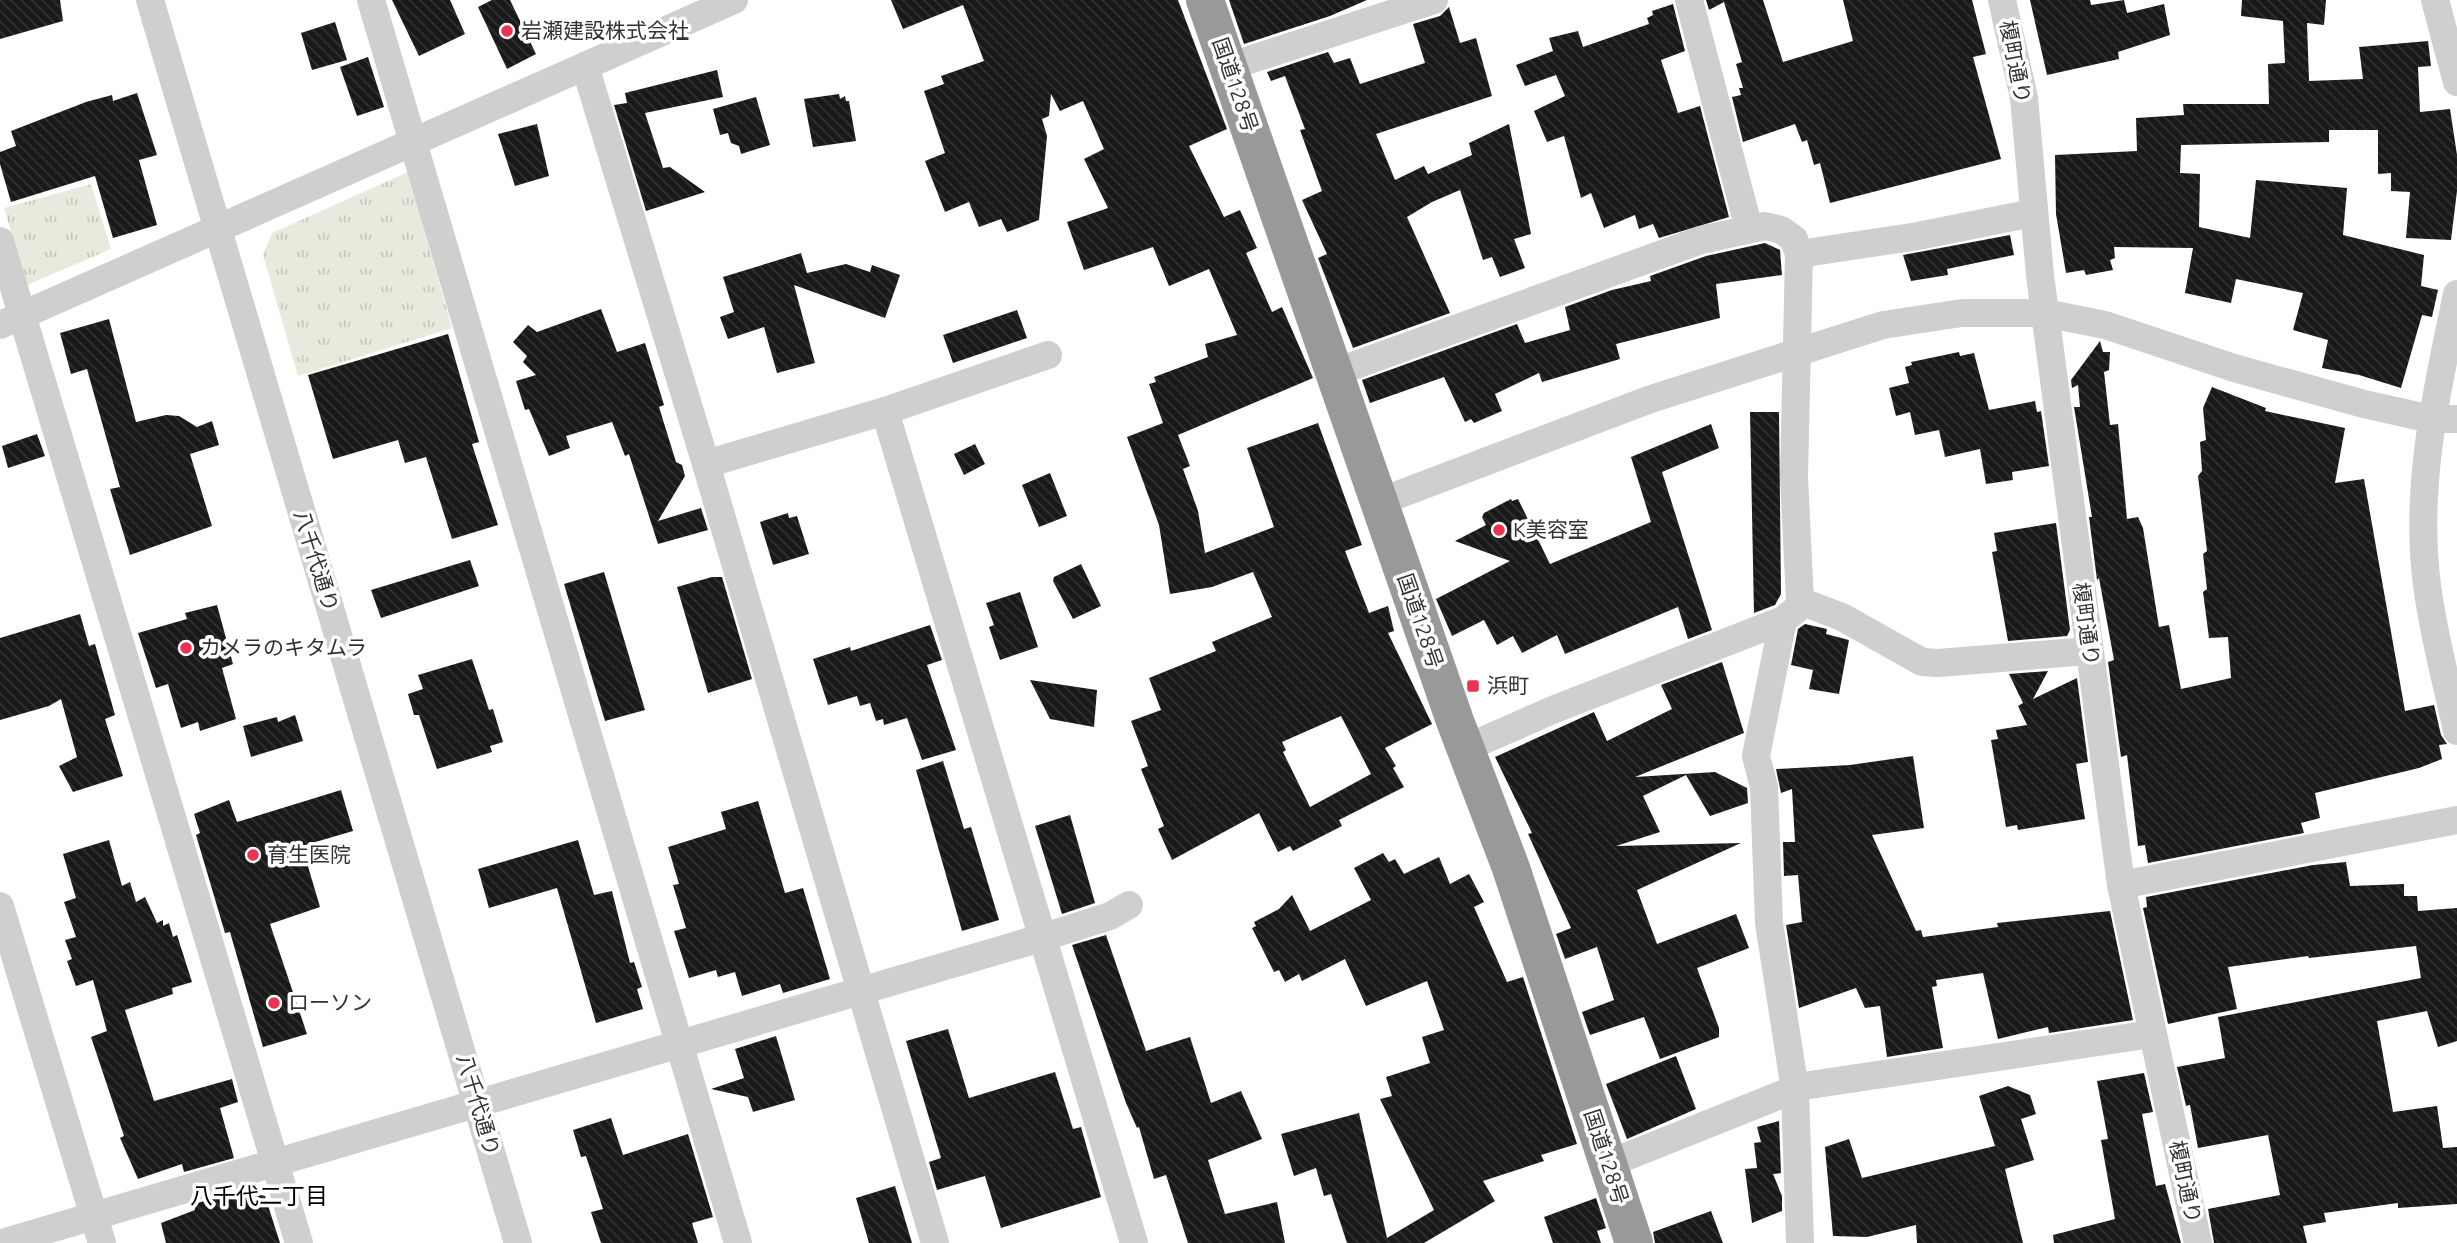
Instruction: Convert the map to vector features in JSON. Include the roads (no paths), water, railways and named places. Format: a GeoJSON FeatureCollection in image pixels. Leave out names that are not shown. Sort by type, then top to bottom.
{"type":"FeatureCollection","features":[{"type":"Feature","properties":{"kind":"highway","name":"国道128号"},"geometry":{"type":"LineString","coordinates":[[1205,0],[1379,502],[1511,868],[1634,1243]]}},
{"type":"Feature","properties":{"kind":"street","name":"八千代通り"},"geometry":{"type":"LineString","coordinates":[[150,0],[519,1243]]}},
{"type":"Feature","properties":{"kind":"street"},"geometry":{"type":"LineString","coordinates":[[371,0],[738,1243]]}},
{"type":"Feature","properties":{"kind":"street"},"geometry":{"type":"LineString","coordinates":[[11,320],[734,0]]}},
{"type":"Feature","properties":{"kind":"street"},"geometry":{"type":"LineString","coordinates":[[1231,71],[1243,62],[1434,0]]}},
{"type":"Feature","properties":{"kind":"street"},"geometry":{"type":"LineString","coordinates":[[1689,0],[1749,229]]}},
{"type":"Feature","properties":{"kind":"street","name":"榎町通り"},"geometry":{"type":"LineString","coordinates":[[2002,0],[2024,98],[2033,213],[2045,313],[2122,885],[2198,1243]]}},
{"type":"Feature","properties":{"kind":"street"},"geometry":{"type":"LineString","coordinates":[[2435,0],[2457,82]]}},
{"type":"Feature","properties":{"kind":"street"},"geometry":{"type":"LineString","coordinates":[[585,66],[706,464],[935,1243]]}},
{"type":"Feature","properties":{"kind":"street"},"geometry":{"type":"LineString","coordinates":[[1799,254],[1918,236],[2033,213]]}},
{"type":"Feature","properties":{"kind":"street"},"geometry":{"type":"LineString","coordinates":[[1336,372],[1701,240],[1765,226],[1781,230],[1794,239],[1799,254],[1799,322],[1795,354],[1792,611],[1756,749],[1764,787],[1769,923],[1795,1090],[1800,1243]]}},
{"type":"Feature","properties":{"kind":"street"},"geometry":{"type":"LineString","coordinates":[[0,241],[11,320],[299,1243]]}},
{"type":"Feature","properties":{"kind":"street"},"geometry":{"type":"LineString","coordinates":[[2457,294],[2444,419],[2424,512],[2426,584],[2457,731]]}},
{"type":"Feature","properties":{"kind":"street"},"geometry":{"type":"LineString","coordinates":[[1379,502],[1651,399],[1883,325],[1934,315],[2045,313],[2105,325],[2234,368],[2364,404],[2444,419]]}},
{"type":"Feature","properties":{"kind":"street"},"geometry":{"type":"LineString","coordinates":[[706,464],[886,411],[1048,355]]}},
{"type":"Feature","properties":{"kind":"street"},"geometry":{"type":"LineString","coordinates":[[886,411],[1134,1243]]}},
{"type":"Feature","properties":{"kind":"street"},"geometry":{"type":"LineString","coordinates":[[1466,748],[1792,611],[1842,617],[1922,662],[2090,651]]}},
{"type":"Feature","properties":{"kind":"street"},"geometry":{"type":"LineString","coordinates":[[2122,885],[2457,820]]}},
{"type":"Feature","properties":{"kind":"street"},"geometry":{"type":"LineString","coordinates":[[2,1243],[98,1230],[276,1164],[678,1043],[1041,938],[1110,916],[1129,905]]}},
{"type":"Feature","properties":{"kind":"street"},"geometry":{"type":"LineString","coordinates":[[1,913],[98,1230]]}},
{"type":"Feature","properties":{"kind":"street"},"geometry":{"type":"LineString","coordinates":[[1610,1169],[1623,1158],[1803,1086],[2152,1034]]}},
{"type":"Feature","properties":{"kind":"place","name":"岩瀬建設株式会社"},"geometry":{"type":"Point","coordinates":[507,31]}},
{"type":"Feature","properties":{"kind":"place","name":"K美容室"},"geometry":{"type":"Point","coordinates":[1499,530]}},
{"type":"Feature","properties":{"kind":"place","name":"カメラのキタムラ"},"geometry":{"type":"Point","coordinates":[186,648]}},
{"type":"Feature","properties":{"kind":"place","name":"浜町"},"geometry":{"type":"Point","coordinates":[1473,686]}},
{"type":"Feature","properties":{"kind":"place","name":"育生医院"},"geometry":{"type":"Point","coordinates":[253,855]}},
{"type":"Feature","properties":{"kind":"place","name":"ローソン"},"geometry":{"type":"Point","coordinates":[274,1003]}},
{"type":"Feature","properties":{"kind":"district","name":"八千代二丁目"},"geometry":{"type":"Point","coordinates":[259,1196]}}]}
